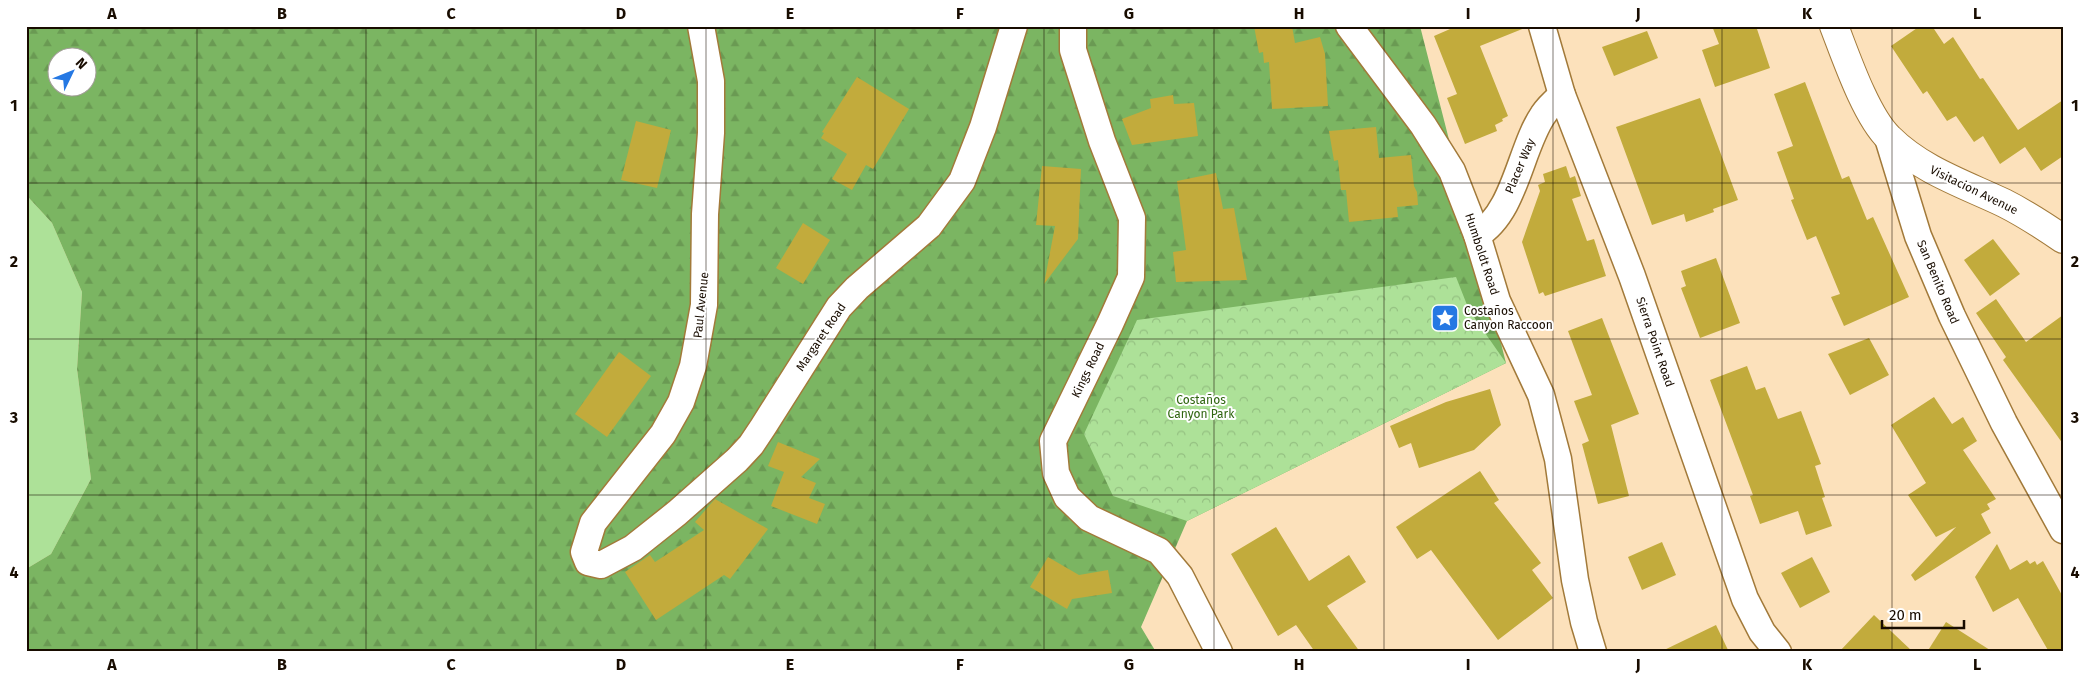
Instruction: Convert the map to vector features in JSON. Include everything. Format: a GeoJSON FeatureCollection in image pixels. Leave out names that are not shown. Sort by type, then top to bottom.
{"type":"FeatureCollection","features":[{"type":"Feature","properties":{"kind":"street","name":"Paul Avenue"},"geometry":{"type":"LineString","coordinates":[[584,552],[593,524],[663,434],[681,402],[693,366],[704,305],[705,214],[711,133],[710,81],[701,26]]}},
{"type":"Feature","properties":{"kind":"street","name":"Margaret Road"},"geometry":{"type":"LineString","coordinates":[[584,552],[588,562],[601,564],[632,548],[677,513],[737,460],[751,445],[839,308],[857,288],[929,226],[962,181],[983,127],[1014,26]]}},
{"type":"Feature","properties":{"kind":"street","name":"Kings Road"},"geometry":{"type":"LineString","coordinates":[[1073,26],[1073,50],[1102,141],[1132,218],[1131,277],[1052,441],[1056,473],[1068,496],[1088,518],[1159,551],[1180,576],[1218,652]]}},
{"type":"Feature","properties":{"kind":"street","name":"Humboldt Road"},"geometry":{"type":"LineString","coordinates":[[1349,26],[1442,153],[1462,194],[1477,235],[1494,294],[1541,396],[1550,423],[1558,459],[1575,580],[1593,652]]}},
{"type":"Feature","properties":{"kind":"street","name":"Sierra Point Road"},"geometry":{"type":"LineString","coordinates":[[1542,26],[1562,95],[1632,276],[1745,600],[1762,632],[1778,652]]}},
{"type":"Feature","properties":{"kind":"street","name":"San Benito Road"},"geometry":{"type":"LineString","coordinates":[[1834,26],[1870,109],[1888,138],[1918,236],[1952,316],[2004,423],[2063,530]]}},
{"type":"Feature","properties":{"kind":"street","name":"Placer Way"},"geometry":{"type":"LineString","coordinates":[[1477,235],[1486,230],[1494,220],[1507,197],[1538,124],[1549,108],[1562,95]]}},
{"type":"Feature","properties":{"kind":"street","name":"Visitacion Avenue"},"geometry":{"type":"LineString","coordinates":[[1888,138],[1928,168],[2005,204],[2063,239]]}},
{"type":"Feature","properties":{"kind":"green space"},"geometry":{"type":"Polygon","coordinates":[[[26,26],[1420,26],[1506,363],[1187,521],[1141,627],[1156,652],[26,652],[26,569],[51,554],[91,479],[77,369],[82,292],[52,223],[29,198],[26,191],[26,26]]]}},
{"type":"Feature","properties":{"kind":"green space"},"geometry":{"type":"Polygon","coordinates":[[[26,191],[29,198],[52,223],[82,292],[77,369],[91,479],[51,554],[26,569],[26,191]]]}},
{"type":"Feature","properties":{"kind":"green space","name":"Costaños Canyon Park"},"geometry":{"type":"Polygon","coordinates":[[[1456,277],[1469,310],[1506,363],[1187,521],[1113,496],[1084,434],[1137,320],[1456,277]]]}},
{"type":"Feature","properties":{"kind":"building"},"geometry":{"type":"Polygon","coordinates":[[[1254,26],[1292,26],[1295,43],[1320,37],[1325,54],[1328,106],[1272,109],[1269,62],[1264,63],[1263,52],[1259,53],[1254,26]]]}},
{"type":"Feature","properties":{"kind":"building"},"geometry":{"type":"Polygon","coordinates":[[[1457,26],[1527,27],[1480,46],[1508,116],[1495,125],[1497,131],[1465,144],[1447,98],[1457,94],[1434,36],[1457,26]]]}},
{"type":"Feature","properties":{"kind":"building"},"geometry":{"type":"Polygon","coordinates":[[[1712,26],[1756,26],[1770,68],[1715,87],[1702,50],[1719,44],[1712,26]]]}},
{"type":"Feature","properties":{"kind":"building"},"geometry":{"type":"Polygon","coordinates":[[[1920,26],[1932,26],[1944,44],[1953,37],[1980,79],[1983,78],[2018,130],[2063,100],[2063,156],[2041,171],[2025,147],[2000,164],[1983,136],[1974,142],[1956,116],[1947,121],[1927,91],[1923,94],[1891,46],[1920,26]]]}},
{"type":"Feature","properties":{"kind":"building"},"geometry":{"type":"Polygon","coordinates":[[[1647,31],[1658,58],[1614,76],[1602,47],[1647,31]]]}},
{"type":"Feature","properties":{"kind":"building"},"geometry":{"type":"Polygon","coordinates":[[[857,77],[909,109],[873,169],[866,165],[852,190],[832,179],[847,154],[821,138],[824,133],[822,132],[857,77]]]}},
{"type":"Feature","properties":{"kind":"building"},"geometry":{"type":"Polygon","coordinates":[[[1805,82],[1842,179],[1849,176],[1867,220],[1873,217],[1909,297],[1844,326],[1831,297],[1840,294],[1816,236],[1807,240],[1791,200],[1794,199],[1777,152],[1793,146],[1774,94],[1805,82]]]}},
{"type":"Feature","properties":{"kind":"building"},"geometry":{"type":"Polygon","coordinates":[[[1173,95],[1174,104],[1194,103],[1198,136],[1132,145],[1122,119],[1151,108],[1150,99],[1173,95]]]}},
{"type":"Feature","properties":{"kind":"building"},"geometry":{"type":"Polygon","coordinates":[[[1700,98],[1738,200],[1713,209],[1714,212],[1686,222],[1684,214],[1652,225],[1616,127],[1700,98]]]}},
{"type":"Feature","properties":{"kind":"building"},"geometry":{"type":"Polygon","coordinates":[[[636,121],[671,130],[657,188],[621,180],[636,121]]]}},
{"type":"Feature","properties":{"kind":"building"},"geometry":{"type":"Polygon","coordinates":[[[1376,127],[1379,158],[1411,155],[1418,205],[1397,207],[1398,217],[1349,222],[1346,190],[1341,190],[1338,160],[1334,161],[1329,131],[1376,127]]]}},
{"type":"Feature","properties":{"kind":"building"},"geometry":{"type":"Polygon","coordinates":[[[1042,166],[1081,169],[1078,239],[1044,284],[1055,226],[1036,225],[1042,166]]]}},
{"type":"Feature","properties":{"kind":"building"},"geometry":{"type":"Polygon","coordinates":[[[1566,166],[1570,178],[1575,176],[1581,196],[1572,199],[1587,241],[1594,239],[1606,276],[1545,296],[1543,292],[1539,294],[1522,242],[1540,191],[1538,185],[1545,182],[1543,174],[1566,166]]]}},
{"type":"Feature","properties":{"kind":"building"},"geometry":{"type":"Polygon","coordinates":[[[1216,173],[1223,209],[1234,208],[1247,280],[1176,282],[1173,252],[1186,250],[1177,181],[1216,173]]]}},
{"type":"Feature","properties":{"kind":"building"},"geometry":{"type":"Polygon","coordinates":[[[803,223],[830,240],[803,284],[776,268],[803,223]]]}},
{"type":"Feature","properties":{"kind":"building"},"geometry":{"type":"Polygon","coordinates":[[[1993,239],[2020,274],[1990,296],[1964,260],[1993,239]]]}},
{"type":"Feature","properties":{"kind":"building"},"geometry":{"type":"Polygon","coordinates":[[[1716,258],[1740,323],[1700,338],[1681,288],[1686,286],[1681,271],[1716,258]]]}},
{"type":"Feature","properties":{"kind":"building"},"geometry":{"type":"Polygon","coordinates":[[[1996,299],[2026,342],[2063,315],[2063,444],[2003,360],[2006,357],[1976,313],[1996,299]]]}},
{"type":"Feature","properties":{"kind":"building"},"geometry":{"type":"Polygon","coordinates":[[[1602,318],[1639,414],[1611,425],[1629,496],[1598,504],[1582,444],[1589,441],[1574,401],[1592,395],[1568,331],[1602,318]]]}},
{"type":"Feature","properties":{"kind":"building"},"geometry":{"type":"Polygon","coordinates":[[[1869,338],[1889,375],[1850,395],[1828,354],[1869,338]]]}},
{"type":"Feature","properties":{"kind":"building"},"geometry":{"type":"Polygon","coordinates":[[[619,352],[651,376],[607,437],[575,414],[619,352]]]}},
{"type":"Feature","properties":{"kind":"building"},"geometry":{"type":"Polygon","coordinates":[[[1747,366],[1756,390],[1765,387],[1778,419],[1801,411],[1821,464],[1815,466],[1825,497],[1822,498],[1832,526],[1806,535],[1798,511],[1760,524],[1750,496],[1753,495],[1710,380],[1747,366]]]}},
{"type":"Feature","properties":{"kind":"building"},"geometry":{"type":"Polygon","coordinates":[[[1490,389],[1501,425],[1474,450],[1419,468],[1411,443],[1399,448],[1390,426],[1446,402],[1490,389]]]}},
{"type":"Feature","properties":{"kind":"building"},"geometry":{"type":"Polygon","coordinates":[[[1934,397],[1952,424],[1963,417],[1977,441],[1963,450],[1996,499],[1987,504],[1990,509],[1981,514],[1991,533],[1915,581],[1911,575],[1956,527],[1936,537],[1908,495],[1926,483],[1891,425],[1934,397]]]}},
{"type":"Feature","properties":{"kind":"building"},"geometry":{"type":"Polygon","coordinates":[[[778,442],[820,459],[801,477],[816,483],[809,498],[825,504],[817,524],[771,506],[784,472],[768,466],[778,442]]]}},
{"type":"Feature","properties":{"kind":"building"},"geometry":{"type":"Polygon","coordinates":[[[1480,471],[1499,500],[1494,503],[1541,563],[1532,570],[1553,598],[1498,640],[1431,550],[1417,559],[1396,527],[1480,471]]]}},
{"type":"Feature","properties":{"kind":"building"},"geometry":{"type":"Polygon","coordinates":[[[715,499],[768,529],[730,579],[724,575],[656,620],[625,572],[650,555],[655,562],[704,530],[695,522],[715,499]]]}},
{"type":"Feature","properties":{"kind":"building"},"geometry":{"type":"Polygon","coordinates":[[[1276,527],[1309,581],[1349,555],[1366,582],[1327,606],[1360,652],[1315,652],[1296,625],[1278,636],[1231,554],[1276,527]]]}},
{"type":"Feature","properties":{"kind":"building"},"geometry":{"type":"Polygon","coordinates":[[[1662,542],[1676,575],[1642,590],[1628,557],[1662,542]]]}},
{"type":"Feature","properties":{"kind":"building"},"geometry":{"type":"Polygon","coordinates":[[[1997,544],[2010,570],[2027,560],[2030,564],[2035,561],[2037,565],[2043,561],[2063,597],[2063,652],[2049,652],[2018,598],[1993,612],[1975,577],[1997,544]]]}},
{"type":"Feature","properties":{"kind":"building"},"geometry":{"type":"Polygon","coordinates":[[[1048,557],[1079,575],[1108,570],[1112,593],[1072,599],[1067,609],[1030,587],[1048,557]]]}},
{"type":"Feature","properties":{"kind":"building"},"geometry":{"type":"Polygon","coordinates":[[[1812,557],[1830,592],[1800,608],[1781,573],[1812,557]]]}},
{"type":"Feature","properties":{"kind":"building"},"geometry":{"type":"Polygon","coordinates":[[[1874,615],[1913,652],[1839,652],[1874,615]]]}},
{"type":"Feature","properties":{"kind":"building"},"geometry":{"type":"Polygon","coordinates":[[[1946,622],[1993,652],[1927,652],[1946,622]]]}},
{"type":"Feature","properties":{"kind":"building"},"geometry":{"type":"Polygon","coordinates":[[[1716,625],[1729,652],[1660,652],[1716,625]]]}},
{"type":"Feature","properties":{"kind":"place","name":"Costaños Canyon Raccoon"},"geometry":{"type":"Point","coordinates":[1445,318]}}]}
